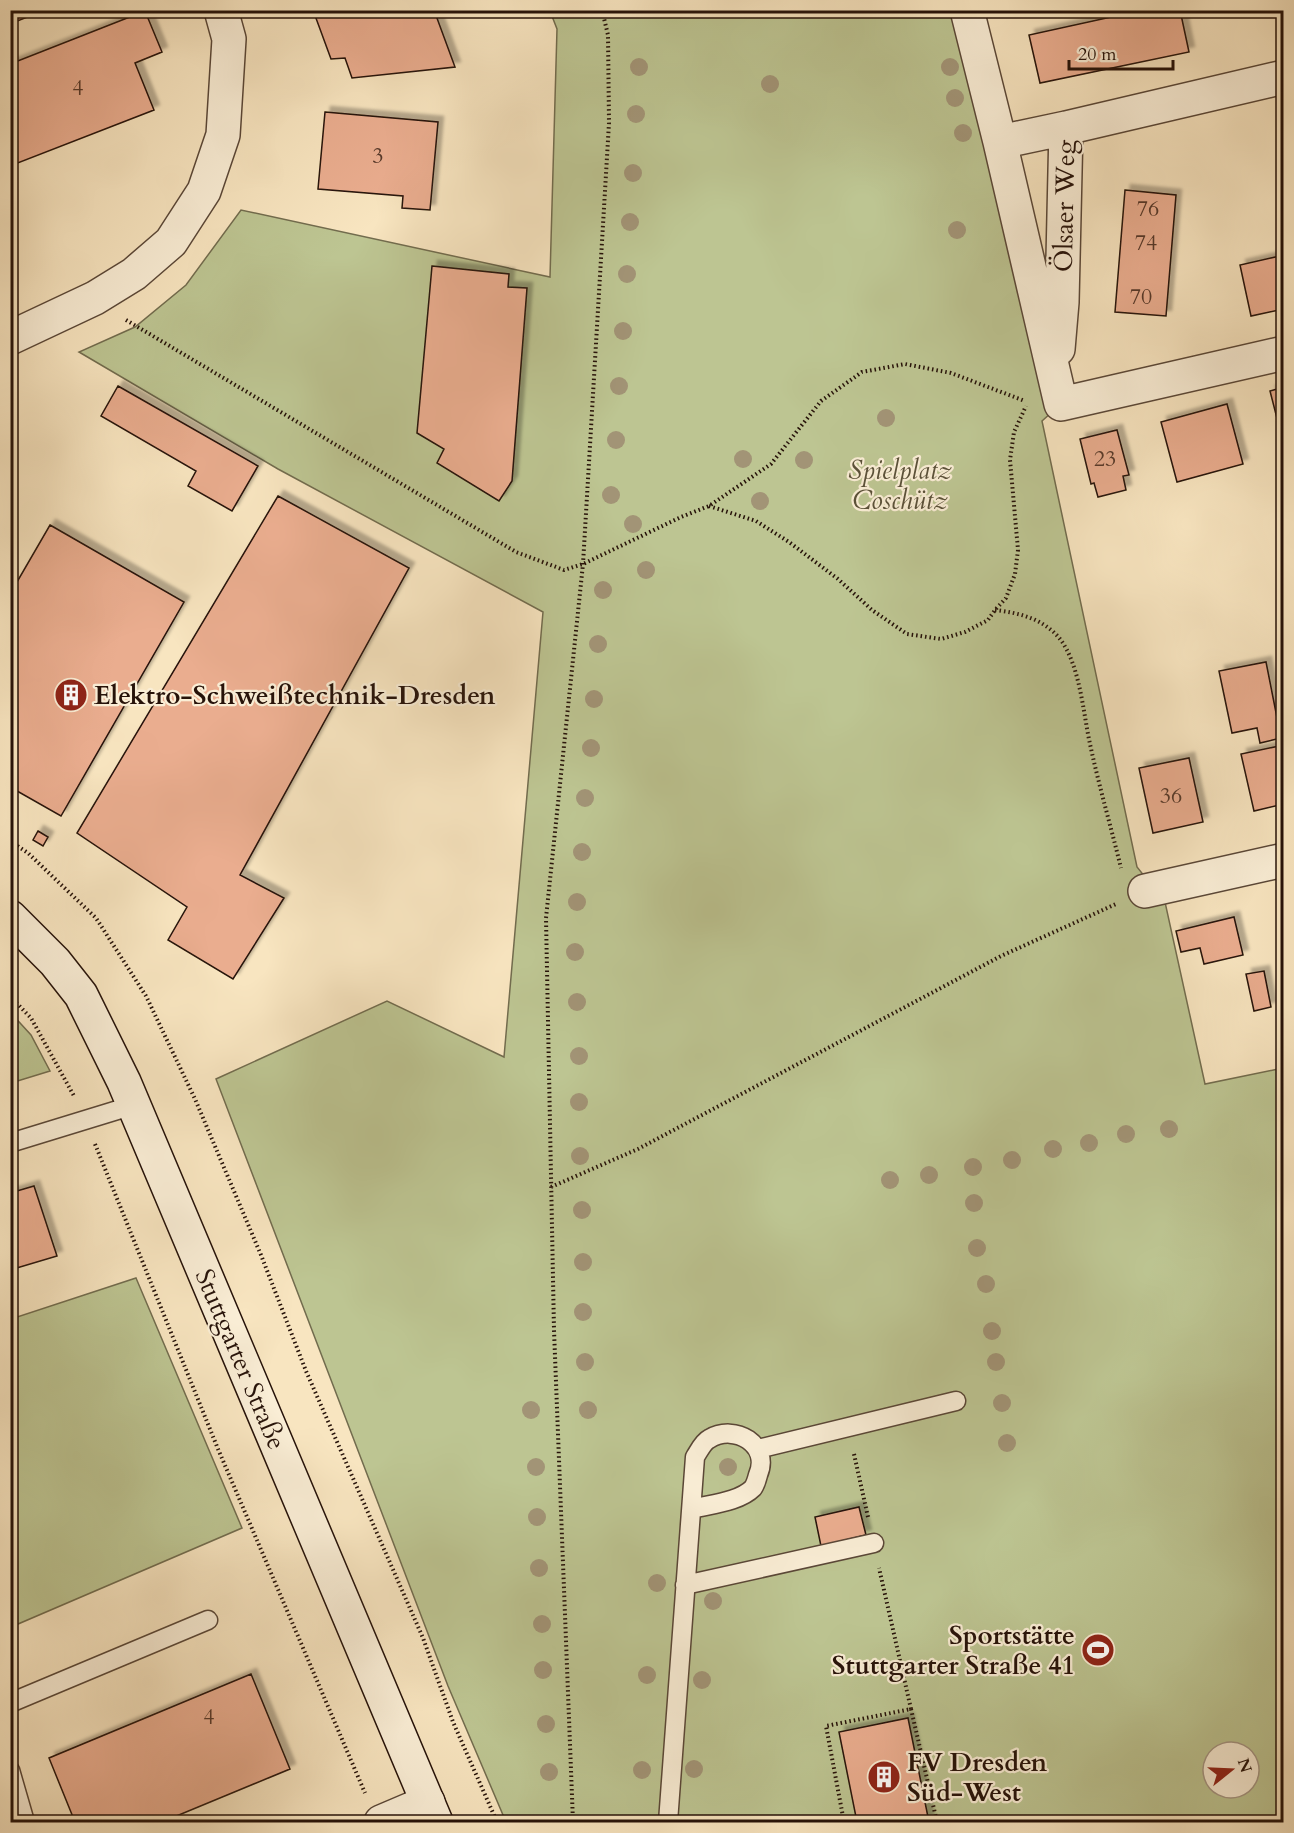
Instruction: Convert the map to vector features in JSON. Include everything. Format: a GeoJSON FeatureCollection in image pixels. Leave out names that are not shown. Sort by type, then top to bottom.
{"type":"FeatureCollection","features":[{"type":"Feature","properties":{"kind":"street"},"geometry":{"type":"LineString","coordinates":[[10,338],[95,298],[134,274],[171,242],[204,191],[223,135],[229,39],[221,10]]}},
{"type":"Feature","properties":{"kind":"street"},"geometry":{"type":"LineString","coordinates":[[967,10],[1000,142]]}},
{"type":"Feature","properties":{"kind":"street"},"geometry":{"type":"LineString","coordinates":[[1066,128],[1271,73]]}},
{"type":"Feature","properties":{"kind":"street","name":"Ölsaer Weg"},"geometry":{"type":"LineString","coordinates":[[1056,381],[1062,302],[1066,128],[1000,142],[1061,404],[1284,353]]}},
{"type":"Feature","properties":{"kind":"street"},"geometry":{"type":"LineString","coordinates":[[1145,891],[1284,860]]}},
{"type":"Feature","properties":{"kind":"street","name":"Stuttgarter Straße"},"geometry":{"type":"LineString","coordinates":[[10,917],[55,962],[81,995],[134,1105],[432,1812]]}},
{"type":"Feature","properties":{"kind":"street"},"geometry":{"type":"LineString","coordinates":[[375,1813],[432,1812]]}},
{"type":"Feature","properties":{"kind":"lane"},"geometry":{"type":"LineString","coordinates":[[10,1143],[134,1105]]}},
{"type":"Feature","properties":{"kind":"lane"},"geometry":{"type":"LineString","coordinates":[[758,1449],[956,1401]]}},
{"type":"Feature","properties":{"kind":"lane"},"geometry":{"type":"LineString","coordinates":[[668,1822],[695,1457],[707,1439],[725,1433],[744,1436],[758,1449],[761,1469],[753,1487],[736,1498],[692,1509]]}},
{"type":"Feature","properties":{"kind":"lane"},"geometry":{"type":"LineString","coordinates":[[685,1585],[874,1543]]}},
{"type":"Feature","properties":{"kind":"lane"},"geometry":{"type":"LineString","coordinates":[[10,1703],[208,1620]]}},
{"type":"Feature","properties":{"kind":"lane"},"geometry":{"type":"LineString","coordinates":[[10,1770],[25,1822]]}},
{"type":"Feature","properties":{"kind":"path"},"geometry":{"type":"LineString","coordinates":[[573,1822],[554,1330],[546,918],[583,564],[609,123],[608,35],[602,10]]}},
{"type":"Feature","properties":{"kind":"path"},"geometry":{"type":"LineString","coordinates":[[95,298],[135,327],[516,552],[564,570],[583,564],[709,506],[771,464],[821,401],[862,372],[905,364],[951,373],[1027,402],[1014,432],[1010,460],[1018,550],[1015,574],[1006,598],[987,620],[965,632],[941,639],[907,634],[872,610],[838,579],[781,536],[756,521],[709,506]]}},
{"type":"Feature","properties":{"kind":"path"},"geometry":{"type":"LineString","coordinates":[[551,1187],[638,1149],[1000,956],[1145,891],[1122,870],[1090,747],[1070,653],[1058,637],[1038,620],[1016,613],[995,610]]}},
{"type":"Feature","properties":{"kind":"path"},"geometry":{"type":"LineString","coordinates":[[10,841],[28,853],[96,918],[146,996],[195,1099],[306,1371],[423,1638],[453,1722],[497,1822]]}},
{"type":"Feature","properties":{"kind":"path"},"geometry":{"type":"LineString","coordinates":[[10,996],[31,1018],[76,1100],[218,1449],[375,1813]]}},
{"type":"Feature","properties":{"kind":"path"},"geometry":{"type":"LineString","coordinates":[[848,1426],[937,1822]]}},
{"type":"Feature","properties":{"kind":"path"},"geometry":{"type":"LineString","coordinates":[[844,1822],[826,1726],[911,1708]]}},
{"type":"Feature","properties":{"kind":"green space","name":"Spielplatz Coschütz"},"geometry":{"type":"Polygon","coordinates":[[[550,11],[967,11],[1061,404],[1042,421],[1137,867],[1165,902],[1205,1084],[1283,1068],[1283,1822],[506,1822],[448,1686],[216,1079],[387,1001],[504,1057],[543,612],[278,469],[79,352],[135,327],[186,285],[241,210],[550,277],[557,29],[550,11]]]}},
{"type":"Feature","properties":{"kind":"green space"},"geometry":{"type":"Polygon","coordinates":[[[10,1012],[31,1035],[50,1071],[11,1083],[10,1012]]]}},
{"type":"Feature","properties":{"kind":"green space"},"geometry":{"type":"Polygon","coordinates":[[[136,1278],[242,1528],[11,1627],[11,1319],[136,1278]]]}},
{"type":"Feature","properties":{"kind":"building"},"geometry":{"type":"Polygon","coordinates":[[[10,10],[45,10],[10,24],[10,10]]]}},
{"type":"Feature","properties":{"kind":"building"},"geometry":{"type":"Polygon","coordinates":[[[313,10],[434,10],[455,67],[352,78],[345,58],[331,59],[313,10]]]}},
{"type":"Feature","properties":{"kind":"building"},"geometry":{"type":"Polygon","coordinates":[[[1143,10],[1180,10],[1189,52],[1040,83],[1029,35],[1143,10]]]}},
{"type":"Feature","properties":{"kind":"building"},"geometry":{"type":"Polygon","coordinates":[[[145,11],[162,52],[135,63],[154,110],[10,166],[10,64],[145,11]]]}},
{"type":"Feature","properties":{"kind":"building"},"geometry":{"type":"Polygon","coordinates":[[[325,112],[438,122],[430,210],[402,208],[403,196],[318,189],[325,112]]]}},
{"type":"Feature","properties":{"kind":"building"},"geometry":{"type":"Polygon","coordinates":[[[1125,190],[1176,195],[1166,316],[1115,312],[1125,190]]]}},
{"type":"Feature","properties":{"kind":"building"},"geometry":{"type":"Polygon","coordinates":[[[1284,255],[1284,309],[1251,316],[1240,265],[1284,255]]]}},
{"type":"Feature","properties":{"kind":"building"},"geometry":{"type":"Polygon","coordinates":[[[432,266],[509,274],[508,287],[527,288],[512,481],[499,501],[437,463],[444,449],[417,433],[432,266]]]}},
{"type":"Feature","properties":{"kind":"building"},"geometry":{"type":"Polygon","coordinates":[[[118,386],[258,466],[232,511],[188,486],[196,471],[101,416],[118,386]]]}},
{"type":"Feature","properties":{"kind":"building"},"geometry":{"type":"Polygon","coordinates":[[[1284,387],[1284,437],[1282,438],[1270,391],[1284,387]]]}},
{"type":"Feature","properties":{"kind":"building"},"geometry":{"type":"Polygon","coordinates":[[[1227,404],[1243,464],[1177,482],[1161,422],[1227,404]]]}},
{"type":"Feature","properties":{"kind":"building"},"geometry":{"type":"Polygon","coordinates":[[[1117,430],[1129,475],[1123,476],[1126,490],[1098,497],[1094,483],[1091,484],[1080,439],[1117,430]]]}},
{"type":"Feature","properties":{"kind":"building"},"geometry":{"type":"Polygon","coordinates":[[[278,496],[409,568],[240,875],[284,898],[233,979],[168,940],[187,907],[77,833],[278,496]]]}},
{"type":"Feature","properties":{"kind":"building","name":"Elektro-Schweißtechnik-Dresden"},"geometry":{"type":"Polygon","coordinates":[[[50,525],[184,602],[61,816],[10,787],[10,594],[50,525]]]}},
{"type":"Feature","properties":{"kind":"building"},"geometry":{"type":"Polygon","coordinates":[[[1266,662],[1281,738],[1260,743],[1257,728],[1232,733],[1219,671],[1266,662]]]}},
{"type":"Feature","properties":{"kind":"building"},"geometry":{"type":"Polygon","coordinates":[[[1284,745],[1284,804],[1254,811],[1241,754],[1284,745]]]}},
{"type":"Feature","properties":{"kind":"building"},"geometry":{"type":"Polygon","coordinates":[[[1189,758],[1203,822],[1153,833],[1139,768],[1189,758]]]}},
{"type":"Feature","properties":{"kind":"building"},"geometry":{"type":"Polygon","coordinates":[[[38,831],[48,837],[43,846],[33,840],[38,831]]]}},
{"type":"Feature","properties":{"kind":"building"},"geometry":{"type":"Polygon","coordinates":[[[1234,917],[1243,955],[1204,964],[1200,948],[1181,952],[1176,931],[1234,917]]]}},
{"type":"Feature","properties":{"kind":"building"},"geometry":{"type":"Polygon","coordinates":[[[1264,971],[1271,1007],[1254,1011],[1246,974],[1264,971]]]}},
{"type":"Feature","properties":{"kind":"building"},"geometry":{"type":"Polygon","coordinates":[[[34,1186],[57,1256],[10,1270],[10,1193],[34,1186]]]}},
{"type":"Feature","properties":{"kind":"building"},"geometry":{"type":"Polygon","coordinates":[[[859,1507],[866,1535],[821,1546],[815,1517],[859,1507]]]}},
{"type":"Feature","properties":{"kind":"building"},"geometry":{"type":"Polygon","coordinates":[[[251,1674],[290,1769],[162,1822],[75,1822],[49,1758],[251,1674]]]}},
{"type":"Feature","properties":{"kind":"building","name":"FV Dresden Süd-West"},"geometry":{"type":"Polygon","coordinates":[[[908,1718],[929,1822],[857,1822],[839,1732],[908,1718]]]}},
{"type":"Feature","properties":{"kind":"place","name":"Elektro-Schweißtechnik-Dresden"},"geometry":{"type":"Point","coordinates":[71,695]}},
{"type":"Feature","properties":{"kind":"place","name":"Sportstätte Stuttgarter Straße 41"},"geometry":{"type":"Point","coordinates":[1098,1650]}},
{"type":"Feature","properties":{"kind":"place","name":"FV Dresden Süd-West"},"geometry":{"type":"Point","coordinates":[884,1777]}}]}
